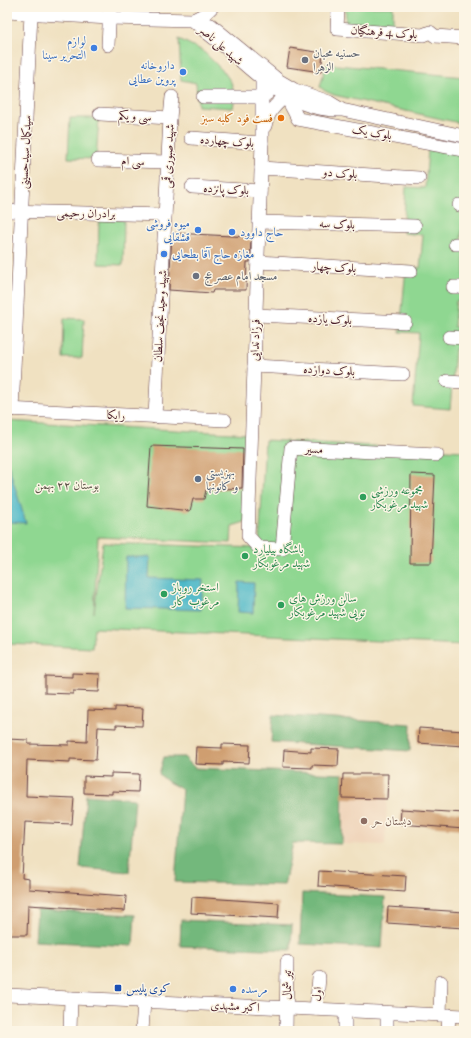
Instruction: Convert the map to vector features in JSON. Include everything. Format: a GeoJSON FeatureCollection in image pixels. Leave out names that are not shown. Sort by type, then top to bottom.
{"type":"FeatureCollection","features":[{"type":"Feature","properties":{"kind":"street"},"geometry":{"type":"LineString","coordinates":[[193,20],[194,7]]}},
{"type":"Feature","properties":{"kind":"street"},"geometry":{"type":"LineString","coordinates":[[7,12],[31,14],[110,12],[193,20],[205,14],[212,7]]}},
{"type":"Feature","properties":{"kind":"street","name":"بلوک 4 فرهنگیان"},"geometry":{"type":"LineString","coordinates":[[338,7],[337,29],[423,35],[430,32],[435,36],[464,38]]}},
{"type":"Feature","properties":{"kind":"street"},"geometry":{"type":"LineString","coordinates":[[108,45],[110,12]]}},
{"type":"Feature","properties":{"kind":"street","name":"سیدکمال سیدحسینی"},"geometry":{"type":"LineString","coordinates":[[10,410],[13,263],[22,212],[31,14]]}},
{"type":"Feature","properties":{"kind":"street","name":"شهید علی ناصر"},"geometry":{"type":"LineString","coordinates":[[193,20],[262,81],[295,90],[329,102],[342,110]]}},
{"type":"Feature","properties":{"kind":"street","name":"شهید علی ناصر"},"geometry":{"type":"LineString","coordinates":[[193,20],[211,25],[286,96],[319,109],[328,111],[342,110],[464,136]]}},
{"type":"Feature","properties":{"kind":"street"},"geometry":{"type":"LineString","coordinates":[[262,81],[262,143]]}},
{"type":"Feature","properties":{"kind":"street"},"geometry":{"type":"LineString","coordinates":[[203,97],[262,97],[276,85]]}},
{"type":"Feature","properties":{"kind":"street"},"geometry":{"type":"LineString","coordinates":[[262,143],[267,117],[272,108],[286,96]]}},
{"type":"Feature","properties":{"kind":"street","name":"بلوک یک"},"geometry":{"type":"LineString","coordinates":[[286,96],[298,119],[464,150]]}},
{"type":"Feature","properties":{"kind":"street","name":"شهید صبوری قمی"},"geometry":{"type":"LineString","coordinates":[[165,215],[172,97]]}},
{"type":"Feature","properties":{"kind":"street","name":"سی و یکم"},"geometry":{"type":"LineString","coordinates":[[100,114],[170,118]]}},
{"type":"Feature","properties":{"kind":"street"},"geometry":{"type":"LineString","coordinates":[[446,132],[447,146]]}},
{"type":"Feature","properties":{"kind":"street","name":"بلوک چهارده"},"geometry":{"type":"LineString","coordinates":[[192,138],[262,143]]}},
{"type":"Feature","properties":{"kind":"street","name":"فرزاد ندایی"},"geometry":{"type":"LineString","coordinates":[[259,548],[248,536],[262,143]]}},
{"type":"Feature","properties":{"kind":"street","name":"سی ام"},"geometry":{"type":"LineString","coordinates":[[98,160],[167,162]]}},
{"type":"Feature","properties":{"kind":"street","name":"بلوک دو"},"geometry":{"type":"LineString","coordinates":[[261,168],[419,178]]}},
{"type":"Feature","properties":{"kind":"street","name":"بلوک پانزده"},"geometry":{"type":"LineString","coordinates":[[192,187],[260,191]]}},
{"type":"Feature","properties":{"kind":"street","name":"برادران رحیمی"},"geometry":{"type":"LineString","coordinates":[[7,211],[165,215]]}},
{"type":"Feature","properties":{"kind":"street","name":"شهید وحید نجف سلطان"},"geometry":{"type":"LineString","coordinates":[[155,417],[165,215]]}},
{"type":"Feature","properties":{"kind":"street","name":"بلوک سه"},"geometry":{"type":"LineString","coordinates":[[259,222],[415,226]]}},
{"type":"Feature","properties":{"kind":"street","name":"بلوک چهار"},"geometry":{"type":"LineString","coordinates":[[258,262],[411,271]]}},
{"type":"Feature","properties":{"kind":"street","name":"بلوک یازده"},"geometry":{"type":"LineString","coordinates":[[256,315],[405,322]]}},
{"type":"Feature","properties":{"kind":"street"},"geometry":{"type":"LineString","coordinates":[[449,337],[464,338]]}},
{"type":"Feature","properties":{"kind":"street","name":"بلوک دوازده"},"geometry":{"type":"LineString","coordinates":[[254,366],[403,374]]}},
{"type":"Feature","properties":{"kind":"street"},"geometry":{"type":"LineString","coordinates":[[446,381],[464,382]]}},
{"type":"Feature","properties":{"kind":"street","name":"رایکا"},"geometry":{"type":"LineString","coordinates":[[10,410],[225,420]]}},
{"type":"Feature","properties":{"kind":"street","name":"مسیر"},"geometry":{"type":"LineString","coordinates":[[259,548],[282,549],[291,448],[437,455]]}},
{"type":"Feature","properties":{"kind":"street","name":"تیر شمال"},"geometry":{"type":"LineString","coordinates":[[286,1031],[287,962]]}},
{"type":"Feature","properties":{"kind":"street","name":"اول"},"geometry":{"type":"LineString","coordinates":[[316,1009],[319,978]]}},
{"type":"Feature","properties":{"kind":"street"},"geometry":{"type":"LineString","coordinates":[[441,982],[448,1031]]}},
{"type":"Feature","properties":{"kind":"street","name":"اکبر مشهدی"},"geometry":{"type":"LineString","coordinates":[[7,995],[464,1016]]}},
{"type":"Feature","properties":{"kind":"street"},"geometry":{"type":"LineString","coordinates":[[70,1031],[71,998]]}},
{"type":"Feature","properties":{"kind":"street"},"geometry":{"type":"LineString","coordinates":[[142,1031],[144,1002]]}},
{"type":"Feature","properties":{"kind":"street"},"geometry":{"type":"LineString","coordinates":[[345,1011],[345,1031]]}},
{"type":"Feature","properties":{"kind":"street"},"geometry":{"type":"LineString","coordinates":[[387,1013],[387,1031]]}},
{"type":"Feature","properties":{"kind":"shaded area","name":"دبستان حر"},"geometry":{"type":"Polygon","coordinates":[[[343,774],[388,774],[385,845],[342,844],[343,774]]]}},
{"type":"Feature","properties":{"kind":"green space"},"geometry":{"type":"Polygon","coordinates":[[[346,7],[393,7],[393,27],[345,26],[346,7]]]}},
{"type":"Feature","properties":{"kind":"green space"},"geometry":{"type":"Polygon","coordinates":[[[179,39],[203,51],[224,72],[231,82],[235,96],[233,108],[198,106],[196,83],[181,80],[179,39]]]}},
{"type":"Feature","properties":{"kind":"green space"},"geometry":{"type":"Polygon","coordinates":[[[326,64],[464,77],[464,124],[334,95],[320,87],[326,64]]]}},
{"type":"Feature","properties":{"kind":"green space"},"geometry":{"type":"Polygon","coordinates":[[[70,118],[99,118],[96,159],[68,158],[70,118]]]}},
{"type":"Feature","properties":{"kind":"green space"},"geometry":{"type":"Polygon","coordinates":[[[428,150],[464,153],[464,215],[461,240],[464,241],[464,301],[456,301],[454,327],[464,328],[462,349],[455,349],[450,409],[413,406],[419,333],[400,332],[406,267],[420,268],[423,235],[403,233],[406,187],[425,188],[428,150]]]}},
{"type":"Feature","properties":{"kind":"green space"},"geometry":{"type":"Polygon","coordinates":[[[99,219],[124,220],[123,265],[98,264],[99,219]]]}},
{"type":"Feature","properties":{"kind":"green space"},"geometry":{"type":"Polygon","coordinates":[[[64,318],[84,319],[82,358],[63,358],[64,318]]]}},
{"type":"Feature","properties":{"kind":"green space","name":"بوستان ۲۲ بهمن"},"geometry":{"type":"Polygon","coordinates":[[[7,421],[250,434],[245,522],[232,526],[231,543],[98,537],[94,613],[103,543],[259,548],[265,440],[464,451],[464,645],[94,628],[92,648],[7,644],[7,421]]]}},
{"type":"Feature","properties":{"kind":"green space"},"geometry":{"type":"Polygon","coordinates":[[[273,715],[411,724],[410,751],[271,742],[273,715]]]}},
{"type":"Feature","properties":{"kind":"green space"},"geometry":{"type":"Polygon","coordinates":[[[164,757],[184,757],[195,768],[343,774],[342,844],[293,843],[284,885],[175,882],[182,789],[168,782],[159,774],[164,757]]]}},
{"type":"Feature","properties":{"kind":"green space"},"geometry":{"type":"Polygon","coordinates":[[[86,795],[135,799],[129,872],[80,868],[86,795]]]}},
{"type":"Feature","properties":{"kind":"green space"},"geometry":{"type":"Polygon","coordinates":[[[302,893],[385,897],[382,948],[300,944],[302,893]]]}},
{"type":"Feature","properties":{"kind":"green space"},"geometry":{"type":"Polygon","coordinates":[[[37,910],[135,915],[133,946],[35,941],[37,910]]]}},
{"type":"Feature","properties":{"kind":"green space"},"geometry":{"type":"Polygon","coordinates":[[[181,920],[292,925],[291,950],[180,946],[181,920]]]}},
{"type":"Feature","properties":{"kind":"water"},"geometry":{"type":"Polygon","coordinates":[[[8,464],[26,523],[7,522],[8,464]]]}},
{"type":"Feature","properties":{"kind":"water","name":"استخر روباز مرغوب کار"},"geometry":{"type":"Polygon","coordinates":[[[126,557],[150,557],[149,578],[203,580],[201,610],[125,608],[126,557]]]}},
{"type":"Feature","properties":{"kind":"water"},"geometry":{"type":"Polygon","coordinates":[[[239,582],[254,583],[253,613],[238,612],[239,582]]]}},
{"type":"Feature","properties":{"kind":"building","name":"حسنیه محبان الزهرا"},"geometry":{"type":"Polygon","coordinates":[[[290,48],[323,53],[321,72],[287,67],[290,48]]]}},
{"type":"Feature","properties":{"kind":"building","name":"مسجد امام عصر عج"},"geometry":{"type":"Polygon","coordinates":[[[172,233],[251,237],[250,262],[247,262],[246,290],[213,290],[212,293],[169,290],[172,233]]]}},
{"type":"Feature","properties":{"kind":"building","name":"بهزیستی و کانونها"},"geometry":{"type":"Polygon","coordinates":[[[151,446],[243,449],[242,488],[206,490],[204,499],[193,499],[190,511],[147,506],[151,446]]]}},
{"type":"Feature","properties":{"kind":"building"},"geometry":{"type":"Polygon","coordinates":[[[411,474],[435,475],[431,563],[410,563],[411,474]]]}},
{"type":"Feature","properties":{"kind":"building"},"geometry":{"type":"Polygon","coordinates":[[[72,673],[100,674],[99,692],[73,691],[73,694],[45,693],[45,676],[72,677],[72,673]]]}},
{"type":"Feature","properties":{"kind":"building"},"geometry":{"type":"Polygon","coordinates":[[[115,707],[143,708],[142,726],[116,725],[116,728],[98,727],[96,760],[70,759],[70,762],[27,760],[26,796],[74,798],[72,824],[25,822],[22,878],[29,879],[29,889],[126,896],[125,911],[28,905],[27,935],[7,935],[7,739],[28,740],[28,744],[69,745],[69,741],[87,742],[88,710],[115,711],[115,707]]]}},
{"type":"Feature","properties":{"kind":"building"},"geometry":{"type":"Polygon","coordinates":[[[419,728],[464,731],[464,746],[418,743],[419,728]]]}},
{"type":"Feature","properties":{"kind":"building"},"geometry":{"type":"Polygon","coordinates":[[[222,744],[250,745],[249,763],[223,762],[223,765],[195,764],[196,747],[222,748],[222,744]]]}},
{"type":"Feature","properties":{"kind":"building"},"geometry":{"type":"Polygon","coordinates":[[[311,748],[339,749],[338,766],[312,765],[312,768],[283,767],[284,750],[311,752],[311,748]]]}},
{"type":"Feature","properties":{"kind":"building"},"geometry":{"type":"Polygon","coordinates":[[[111,773],[139,774],[138,792],[112,791],[112,794],[84,793],[84,776],[111,777],[111,773]]]}},
{"type":"Feature","properties":{"kind":"building","name":"دبستان حر"},"geometry":{"type":"Polygon","coordinates":[[[343,774],[388,774],[387,799],[342,798],[343,774]]]}},
{"type":"Feature","properties":{"kind":"building"},"geometry":{"type":"Polygon","coordinates":[[[401,809],[464,813],[464,829],[400,824],[401,809]]]}},
{"type":"Feature","properties":{"kind":"building"},"geometry":{"type":"Polygon","coordinates":[[[319,871],[406,876],[405,892],[318,886],[319,871]]]}},
{"type":"Feature","properties":{"kind":"building"},"geometry":{"type":"Polygon","coordinates":[[[192,897],[279,903],[278,918],[191,913],[192,897]]]}},
{"type":"Feature","properties":{"kind":"building"},"geometry":{"type":"Polygon","coordinates":[[[388,907],[464,912],[464,928],[387,923],[388,907]]]}},
{"type":"Feature","properties":{"kind":"place","name":"لوازم التحریر سینا"},"geometry":{"type":"Point","coordinates":[94,48]}},
{"type":"Feature","properties":{"kind":"place","name":"حسنیه محبان الزهرا"},"geometry":{"type":"Point","coordinates":[305,60]}},
{"type":"Feature","properties":{"kind":"place","name":"داروخانه پروین عطایی"},"geometry":{"type":"Point","coordinates":[183,72]}},
{"type":"Feature","properties":{"kind":"place","name":"فست فود کلبه سبز"},"geometry":{"type":"Point","coordinates":[281,118]}},
{"type":"Feature","properties":{"kind":"place","name":"میوه فروشی قشقایی"},"geometry":{"type":"Point","coordinates":[198,230]}},
{"type":"Feature","properties":{"kind":"place","name":"حاج داوود"},"geometry":{"type":"Point","coordinates":[232,232]}},
{"type":"Feature","properties":{"kind":"place","name":"مغازه حاج آقا بطحایی"},"geometry":{"type":"Point","coordinates":[164,254]}},
{"type":"Feature","properties":{"kind":"place","name":"مسجد امام عصر عج"},"geometry":{"type":"Point","coordinates":[196,276]}},
{"type":"Feature","properties":{"kind":"place","name":"بهزیستی و کانونها"},"geometry":{"type":"Point","coordinates":[198,479]}},
{"type":"Feature","properties":{"kind":"place","name":"مجموعه ورزشی شهید مرغوبکار"},"geometry":{"type":"Point","coordinates":[363,497]}},
{"type":"Feature","properties":{"kind":"place","name":"باشگاه بیلیارد شهید مرغوبکار"},"geometry":{"type":"Point","coordinates":[245,556]}},
{"type":"Feature","properties":{"kind":"place","name":"استخر روباز مرغوب کار"},"geometry":{"type":"Point","coordinates":[164,594]}},
{"type":"Feature","properties":{"kind":"place","name":"سالن ورزش های توپی شهید مرغوبکار"},"geometry":{"type":"Point","coordinates":[281,605]}},
{"type":"Feature","properties":{"kind":"place","name":"دبستان حر"},"geometry":{"type":"Point","coordinates":[364,821]}},
{"type":"Feature","properties":{"kind":"place","name":"کوی پلیس"},"geometry":{"type":"Point","coordinates":[118,988]}},
{"type":"Feature","properties":{"kind":"place","name":"مرسده"},"geometry":{"type":"Point","coordinates":[233,989]}}]}
